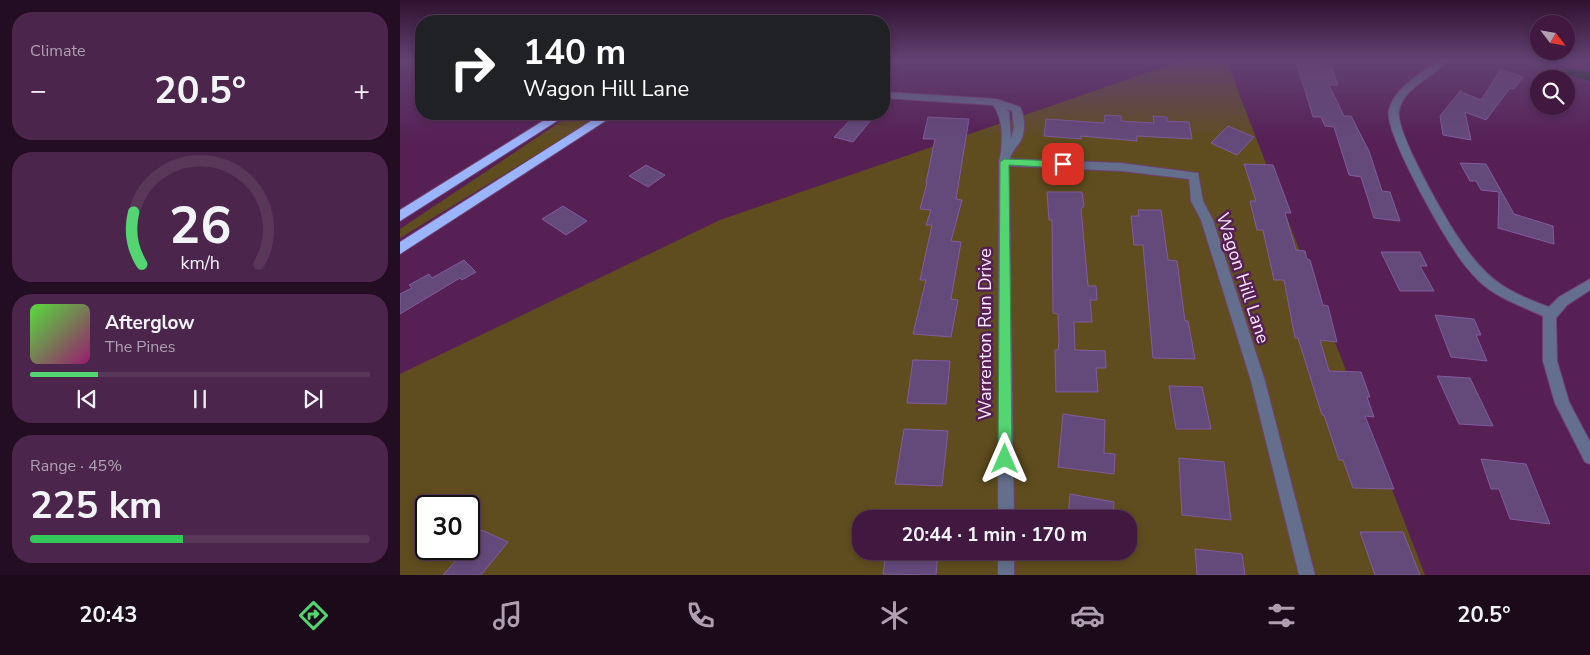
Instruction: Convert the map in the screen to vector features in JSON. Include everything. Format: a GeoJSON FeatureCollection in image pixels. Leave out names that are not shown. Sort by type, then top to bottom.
{"type":"FeatureCollection","features":[{"type":"Feature","properties":{"kind":"highway"},"geometry":{"type":"LineString","coordinates":[[400,216],[552,120]]}},
{"type":"Feature","properties":{"kind":"highway"},"geometry":{"type":"LineString","coordinates":[[400,249],[601,120]]}},
{"type":"Feature","properties":{"kind":"street"},"geometry":{"type":"LineString","coordinates":[[1410,87],[1399,96],[1393,112],[1397,131],[1459,248],[1485,279],[1511,296],[1551,314]]}},
{"type":"Feature","properties":{"kind":"street"},"geometry":{"type":"LineString","coordinates":[[890,95],[996,102],[1017,109],[1020,132],[1016,143],[1006,156]]}},
{"type":"Feature","properties":{"kind":"street","name":"Warrenton Run Drive"},"geometry":{"type":"LineString","coordinates":[[996,102],[1004,112],[1006,156],[1006,510]]}},
{"type":"Feature","properties":{"kind":"street"},"geometry":{"type":"LineString","coordinates":[[1005,130],[1020,132]]}},
{"type":"Feature","properties":{"kind":"street","name":"Wagon Hill Lane"},"geometry":{"type":"LineString","coordinates":[[1006,156],[1194,176],[1197,201],[1207,220],[1258,381],[1306,575]]}},
{"type":"Feature","properties":{"kind":"street"},"geometry":{"type":"LineString","coordinates":[[1590,284],[1563,300],[1550,316],[1550,361],[1562,404],[1590,457]]}},
{"type":"Feature","properties":{"kind":"street"},"geometry":{"type":"LineString","coordinates":[[1006,560],[1006,575]]}},
{"type":"Feature","properties":{"kind":"shaded area"},"geometry":{"type":"Polygon","coordinates":[[[1106,87],[1236,87],[1425,575],[400,575],[400,374],[720,220],[1106,87]]]}},
{"type":"Feature","properties":{"kind":"shaded area"},"geometry":{"type":"Polygon","coordinates":[[[563,120],[593,120],[400,238],[400,229],[563,120]]]}},
{"type":"Feature","properties":{"kind":"building"},"geometry":{"type":"Polygon","coordinates":[[[1304,87],[1330,87],[1344,116],[1351,116],[1369,151],[1382,191],[1390,192],[1400,221],[1374,218],[1361,177],[1349,175],[1334,127],[1325,126],[1321,117],[1313,117],[1304,87]]]}},
{"type":"Feature","properties":{"kind":"building"},"geometry":{"type":"Polygon","coordinates":[[[1489,87],[1516,87],[1514,89],[1510,88],[1486,120],[1465,112],[1471,140],[1443,135],[1440,116],[1461,90],[1461,92],[1481,100],[1489,87]]]}},
{"type":"Feature","properties":{"kind":"building"},"geometry":{"type":"Polygon","coordinates":[[[1105,115],[1121,116],[1121,121],[1154,123],[1153,116],[1167,117],[1167,121],[1189,122],[1192,139],[1137,136],[1137,141],[1081,136],[1081,139],[1044,136],[1046,119],[1104,123],[1105,115]]]}},
{"type":"Feature","properties":{"kind":"building"},"geometry":{"type":"Polygon","coordinates":[[[928,117],[969,119],[956,199],[962,200],[951,241],[961,242],[951,299],[958,300],[951,337],[913,334],[926,280],[920,280],[932,225],[926,225],[931,210],[920,209],[935,139],[923,139],[928,117]]]}},
{"type":"Feature","properties":{"kind":"building"},"geometry":{"type":"Polygon","coordinates":[[[850,120],[871,120],[853,142],[834,137],[850,120]]]}},
{"type":"Feature","properties":{"kind":"building"},"geometry":{"type":"Polygon","coordinates":[[[1228,126],[1254,137],[1237,155],[1211,143],[1228,126]]]}},
{"type":"Feature","properties":{"kind":"building"},"geometry":{"type":"Polygon","coordinates":[[[1460,163],[1486,164],[1514,214],[1553,226],[1554,244],[1498,228],[1499,192],[1481,190],[1476,181],[1470,181],[1460,163]]]}},
{"type":"Feature","properties":{"kind":"building"},"geometry":{"type":"Polygon","coordinates":[[[1244,164],[1273,165],[1291,213],[1285,213],[1296,250],[1305,251],[1307,259],[1310,260],[1323,305],[1328,306],[1337,342],[1320,340],[1329,371],[1361,372],[1370,397],[1367,397],[1374,417],[1365,416],[1394,489],[1353,488],[1343,460],[1339,460],[1324,415],[1322,415],[1298,338],[1295,338],[1284,280],[1274,280],[1263,230],[1257,230],[1250,201],[1256,201],[1244,164]]]}},
{"type":"Feature","properties":{"kind":"building"},"geometry":{"type":"Polygon","coordinates":[[[646,165],[665,175],[648,187],[629,176],[646,165]]]}},
{"type":"Feature","properties":{"kind":"building"},"geometry":{"type":"Polygon","coordinates":[[[1047,192],[1082,192],[1084,206],[1081,209],[1088,286],[1096,286],[1097,300],[1090,300],[1092,322],[1074,322],[1075,350],[1105,351],[1106,368],[1096,368],[1098,392],[1056,392],[1055,350],[1058,350],[1059,342],[1058,314],[1053,313],[1052,220],[1049,220],[1047,192]]]}},
{"type":"Feature","properties":{"kind":"building"},"geometry":{"type":"Polygon","coordinates":[[[563,206],[587,221],[566,235],[542,219],[563,206]]]}},
{"type":"Feature","properties":{"kind":"building"},"geometry":{"type":"Polygon","coordinates":[[[1138,210],[1161,210],[1168,260],[1177,261],[1185,321],[1188,321],[1195,359],[1153,358],[1143,245],[1134,245],[1131,216],[1139,216],[1138,210]]]}},
{"type":"Feature","properties":{"kind":"building"},"geometry":{"type":"Polygon","coordinates":[[[1381,252],[1420,252],[1427,266],[1420,266],[1434,291],[1400,291],[1381,252]]]}},
{"type":"Feature","properties":{"kind":"building"},"geometry":{"type":"Polygon","coordinates":[[[464,260],[476,272],[462,280],[460,278],[400,314],[400,294],[412,288],[409,285],[429,274],[432,278],[464,260]]]}},
{"type":"Feature","properties":{"kind":"building"},"geometry":{"type":"Polygon","coordinates":[[[1435,315],[1474,319],[1481,335],[1476,335],[1487,361],[1451,357],[1435,315]]]}},
{"type":"Feature","properties":{"kind":"building"},"geometry":{"type":"Polygon","coordinates":[[[913,360],[950,361],[946,404],[907,403],[913,360]]]}},
{"type":"Feature","properties":{"kind":"building"},"geometry":{"type":"Polygon","coordinates":[[[1437,376],[1470,378],[1493,426],[1459,424],[1437,376]]]}},
{"type":"Feature","properties":{"kind":"building"},"geometry":{"type":"Polygon","coordinates":[[[1169,386],[1202,387],[1211,429],[1176,429],[1169,386]]]}},
{"type":"Feature","properties":{"kind":"building"},"geometry":{"type":"Polygon","coordinates":[[[1063,414],[1105,420],[1104,453],[1115,454],[1114,474],[1058,467],[1063,414]]]}},
{"type":"Feature","properties":{"kind":"building"},"geometry":{"type":"Polygon","coordinates":[[[904,429],[948,431],[942,486],[895,484],[904,429]]]}},
{"type":"Feature","properties":{"kind":"building"},"geometry":{"type":"Polygon","coordinates":[[[1179,458],[1224,462],[1231,520],[1182,515],[1179,458]]]}},
{"type":"Feature","properties":{"kind":"building"},"geometry":{"type":"Polygon","coordinates":[[[1481,459],[1526,464],[1550,524],[1510,519],[1499,489],[1491,489],[1481,459]]]}},
{"type":"Feature","properties":{"kind":"building"},"geometry":{"type":"Polygon","coordinates":[[[1070,494],[1114,502],[1114,510],[1069,510],[1070,494]]]}},
{"type":"Feature","properties":{"kind":"building"},"geometry":{"type":"Polygon","coordinates":[[[482,530],[508,542],[481,575],[443,575],[456,560],[480,560],[480,532],[482,530]]]}},
{"type":"Feature","properties":{"kind":"building"},"geometry":{"type":"Polygon","coordinates":[[[1360,532],[1403,532],[1420,575],[1375,575],[1360,532]]]}},
{"type":"Feature","properties":{"kind":"building"},"geometry":{"type":"Polygon","coordinates":[[[1195,549],[1242,554],[1245,575],[1197,575],[1195,549]]]}},
{"type":"Feature","properties":{"kind":"building"},"geometry":{"type":"Polygon","coordinates":[[[885,560],[937,560],[936,575],[883,574],[885,560]]]}},
{"type":"Feature","properties":{"kind":"route"},"geometry":{"type":"LineString","coordinates":[[1005,459],[1004,162],[1063,164]]}}]}
